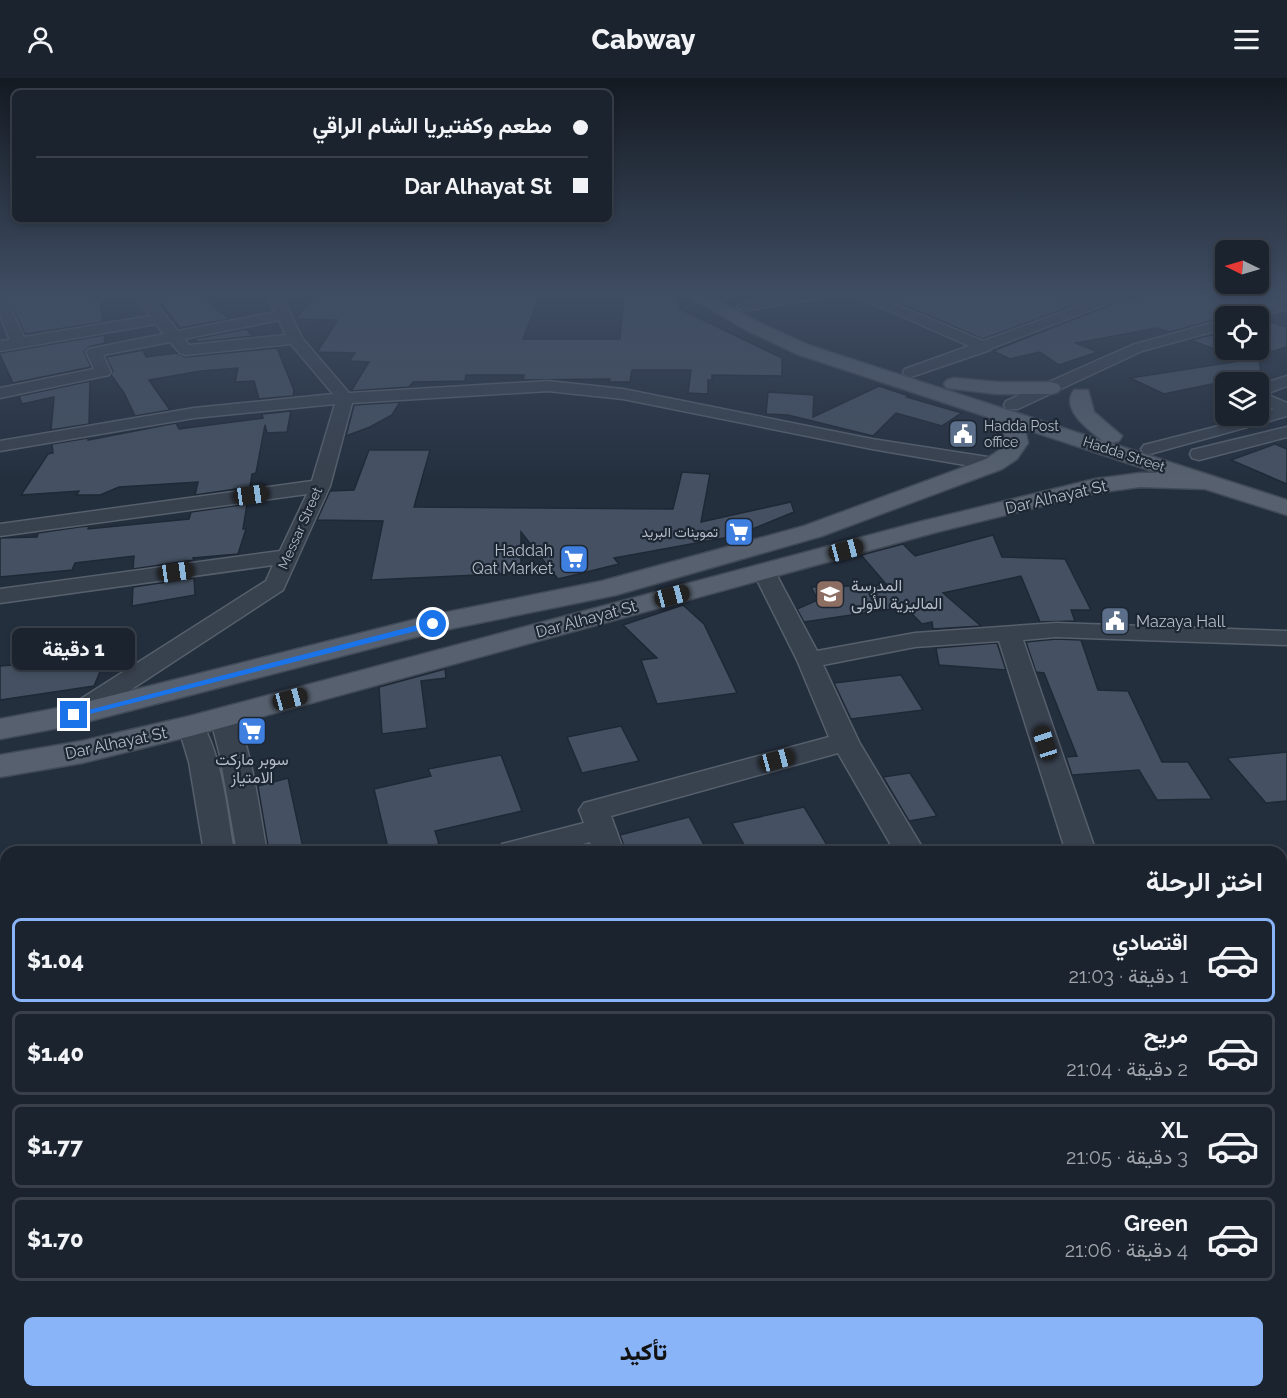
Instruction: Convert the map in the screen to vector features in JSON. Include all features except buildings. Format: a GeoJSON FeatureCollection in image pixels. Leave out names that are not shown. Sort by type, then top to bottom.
{"type":"FeatureCollection","features":[{"type":"Feature","properties":{"kind":"main road","name":"Hadda Street"},"geometry":{"type":"LineString","coordinates":[[826,356],[904,376],[1007,410],[1287,508]]}},
{"type":"Feature","properties":{"kind":"main road","name":"Hadda Street"},"geometry":{"type":"LineString","coordinates":[[855,356],[904,376],[943,383],[1007,410],[1111,436],[1287,493]]}},
{"type":"Feature","properties":{"kind":"main road"},"geometry":{"type":"LineString","coordinates":[[943,383],[1055,396]]}},
{"type":"Feature","properties":{"kind":"main road"},"geometry":{"type":"LineString","coordinates":[[1088,390],[1079,403],[1086,416],[1111,436]]}},
{"type":"Feature","properties":{"kind":"main road","name":"Dar Alhayat St"},"geometry":{"type":"LineString","coordinates":[[0,766],[82,752],[223,717],[616,598],[813,531],[994,464],[1010,454],[1017,443],[1007,410]]}},
{"type":"Feature","properties":{"kind":"main road","name":"Dar Alhayat St"},"geometry":{"type":"LineString","coordinates":[[0,729],[74,715],[433,624],[616,598],[764,572],[1095,486],[1140,480],[1173,479],[1209,482]]}},
{"type":"Feature","properties":{"kind":"street"},"geometry":{"type":"LineString","coordinates":[[0,393],[103,372],[96,356]]}},
{"type":"Feature","properties":{"kind":"street"},"geometry":{"type":"LineString","coordinates":[[309,356],[345,398]]}},
{"type":"Feature","properties":{"kind":"street"},"geometry":{"type":"LineString","coordinates":[[904,376],[961,356]]}},
{"type":"Feature","properties":{"kind":"street"},"geometry":{"type":"LineString","coordinates":[[1055,396],[1124,356]]}},
{"type":"Feature","properties":{"kind":"street"},"geometry":{"type":"LineString","coordinates":[[1148,362],[1168,356]]}},
{"type":"Feature","properties":{"kind":"street"},"geometry":{"type":"LineString","coordinates":[[1269,388],[1287,381]]}},
{"type":"Feature","properties":{"kind":"street"},"geometry":{"type":"LineString","coordinates":[[0,446],[194,413],[345,398],[548,386],[623,394],[872,444],[994,464]]}},
{"type":"Feature","properties":{"kind":"street"},"geometry":{"type":"LineString","coordinates":[[1007,410],[1055,396],[1088,390]]}},
{"type":"Feature","properties":{"kind":"street","name":"Messar Street"},"geometry":{"type":"LineString","coordinates":[[74,715],[275,585],[320,486],[345,398]]}},
{"type":"Feature","properties":{"kind":"street"},"geometry":{"type":"LineString","coordinates":[[1269,401],[1287,410]]}},
{"type":"Feature","properties":{"kind":"street"},"geometry":{"type":"LineString","coordinates":[[1150,449],[1287,410]]}},
{"type":"Feature","properties":{"kind":"street"},"geometry":{"type":"LineString","coordinates":[[1180,459],[1287,432]]}},
{"type":"Feature","properties":{"kind":"street"},"geometry":{"type":"LineString","coordinates":[[0,530],[320,486]]}},
{"type":"Feature","properties":{"kind":"street"},"geometry":{"type":"LineString","coordinates":[[0,596],[286,557]]}},
{"type":"Feature","properties":{"kind":"street"},"geometry":{"type":"LineString","coordinates":[[764,572],[809,660],[845,742],[906,846]]}},
{"type":"Feature","properties":{"kind":"street"},"geometry":{"type":"LineString","coordinates":[[809,660],[915,640],[1056,630],[1287,638]]}},
{"type":"Feature","properties":{"kind":"street"},"geometry":{"type":"LineString","coordinates":[[1009,635],[1079,846]]}},
{"type":"Feature","properties":{"kind":"street"},"geometry":{"type":"LineString","coordinates":[[223,717],[234,754],[251,846]]}},
{"type":"Feature","properties":{"kind":"street"},"geometry":{"type":"LineString","coordinates":[[191,726],[203,762],[218,846]]}},
{"type":"Feature","properties":{"kind":"street"},"geometry":{"type":"LineString","coordinates":[[559,846],[605,840],[594,810],[845,742]]}},
{"type":"Feature","properties":{"kind":"place","name":"Hadda Post office"},"geometry":{"type":"Point","coordinates":[963,434]}},
{"type":"Feature","properties":{"kind":"place","name":"تموينات البريد"},"geometry":{"type":"Point","coordinates":[739,532]}},
{"type":"Feature","properties":{"kind":"place","name":"Haddah Qat Market"},"geometry":{"type":"Point","coordinates":[574,559]}},
{"type":"Feature","properties":{"kind":"place","name":"المدرسة الماليزية الأولى"},"geometry":{"type":"Point","coordinates":[830,594]}},
{"type":"Feature","properties":{"kind":"place","name":"Mazaya Hall"},"geometry":{"type":"Point","coordinates":[1115,621]}},
{"type":"Feature","properties":{"kind":"place","name":"سوبر ماركت الامتياز"},"geometry":{"type":"Point","coordinates":[252,731]}},
{"type":"Feature","properties":{"kind":"route"},"geometry":{"type":"LineString","coordinates":[[74,715],[433,624]]}}]}
